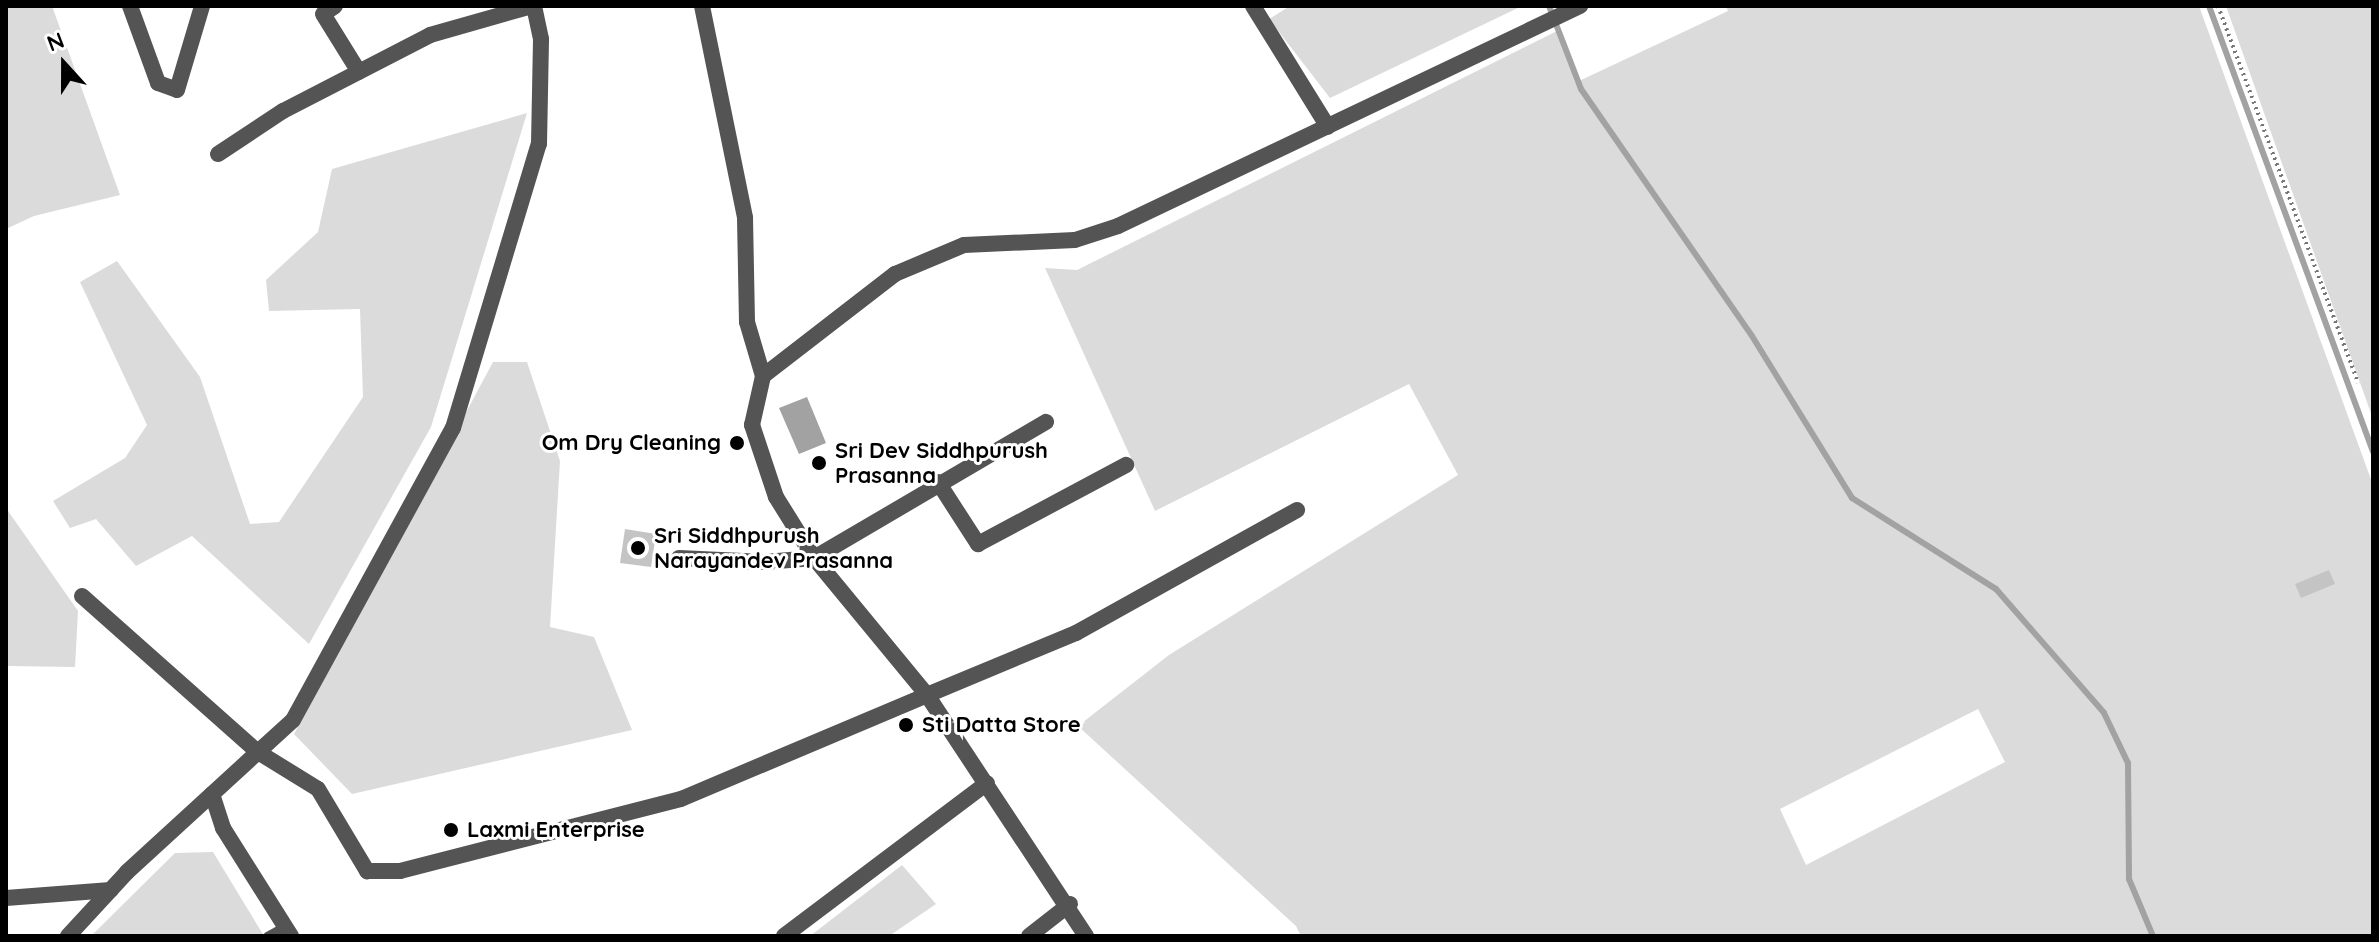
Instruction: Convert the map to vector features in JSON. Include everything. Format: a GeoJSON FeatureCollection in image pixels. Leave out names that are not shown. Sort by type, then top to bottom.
{"type":"FeatureCollection","features":[{"type":"Feature","properties":{"kind":"street"},"geometry":{"type":"LineString","coordinates":[[130,6],[158,83],[177,90],[202,6]]}},
{"type":"Feature","properties":{"kind":"street"},"geometry":{"type":"LineString","coordinates":[[335,6],[323,14],[359,72]]}},
{"type":"Feature","properties":{"kind":"street"},"geometry":{"type":"LineString","coordinates":[[68,936],[111,890],[293,720],[453,428],[514,241],[539,144],[541,39],[533,6],[430,35],[283,111],[218,154]]}},
{"type":"Feature","properties":{"kind":"street"},"geometry":{"type":"LineString","coordinates":[[702,6],[745,218],[747,322],[763,376],[752,425],[776,497],[814,558],[927,695],[1070,904],[1086,936]]}},
{"type":"Feature","properties":{"kind":"street"},"geometry":{"type":"LineString","coordinates":[[1253,6],[1328,127]]}},
{"type":"Feature","properties":{"kind":"street"},"geometry":{"type":"LineString","coordinates":[[763,376],[895,274],[964,245],[1075,240],[1118,226],[1580,6]]}},
{"type":"Feature","properties":{"kind":"street"},"geometry":{"type":"LineString","coordinates":[[679,558],[765,562],[814,558],[938,482],[1046,422]]}},
{"type":"Feature","properties":{"kind":"street"},"geometry":{"type":"LineString","coordinates":[[938,482],[978,544],[1126,465]]}},
{"type":"Feature","properties":{"kind":"street"},"geometry":{"type":"LineString","coordinates":[[82,596],[258,752],[318,789],[367,871],[400,871],[681,799],[1076,633],[1297,510]]}},
{"type":"Feature","properties":{"kind":"street"},"geometry":{"type":"LineString","coordinates":[[784,936],[987,783]]}},
{"type":"Feature","properties":{"kind":"street"},"geometry":{"type":"LineString","coordinates":[[212,794],[223,828],[288,931]]}},
{"type":"Feature","properties":{"kind":"street"},"geometry":{"type":"LineString","coordinates":[[6,898],[111,890]]}},
{"type":"Feature","properties":{"kind":"street"},"geometry":{"type":"LineString","coordinates":[[1029,936],[1070,904]]}},
{"type":"Feature","properties":{"kind":"lane"},"geometry":{"type":"LineString","coordinates":[[267,936],[288,931]]}},
{"type":"Feature","properties":{"kind":"path"},"geometry":{"type":"LineString","coordinates":[[2218,6],[2358,383]]}},
{"type":"Feature","properties":{"kind":"shaded area"},"geometry":{"type":"Polygon","coordinates":[[[6,6],[52,6],[120,195],[34,216],[6,229],[6,6]]]}},
{"type":"Feature","properties":{"kind":"shaded area"},"geometry":{"type":"Polygon","coordinates":[[[1290,6],[1522,6],[1330,98],[1269,19],[1290,6]]]}},
{"type":"Feature","properties":{"kind":"shaded area"},"geometry":{"type":"Polygon","coordinates":[[[1726,6],[2199,6],[2373,485],[2373,936],[1301,936],[1296,926],[1078,726],[1169,655],[1458,475],[1409,384],[1155,511],[1045,268],[1077,270],[1557,31],[1579,81],[1728,11],[1726,6]],[[1978,709],[1780,809],[1806,865],[2005,762],[1978,709]]]}},
{"type":"Feature","properties":{"kind":"shaded area"},"geometry":{"type":"Polygon","coordinates":[[[2226,6],[2373,6],[2373,419],[2226,6]]]}},
{"type":"Feature","properties":{"kind":"shaded area"},"geometry":{"type":"Polygon","coordinates":[[[527,113],[431,427],[309,644],[192,536],[136,566],[96,519],[70,528],[53,501],[125,458],[147,425],[80,282],[117,261],[200,377],[250,524],[279,522],[363,397],[360,309],[269,311],[266,280],[318,232],[332,169],[527,113]]]}},
{"type":"Feature","properties":{"kind":"shaded area"},"geometry":{"type":"Polygon","coordinates":[[[493,362],[527,362],[560,461],[550,627],[594,637],[632,730],[352,794],[294,734],[493,362]]]}},
{"type":"Feature","properties":{"kind":"shaded area"},"geometry":{"type":"Polygon","coordinates":[[[807,397],[826,443],[799,454],[779,408],[807,397]]]}},
{"type":"Feature","properties":{"kind":"shaded area"},"geometry":{"type":"Polygon","coordinates":[[[6,508],[78,611],[75,667],[6,666],[6,508]]]}},
{"type":"Feature","properties":{"kind":"shaded area"},"geometry":{"type":"Polygon","coordinates":[[[213,852],[264,936],[91,936],[175,853],[213,852]]]}},
{"type":"Feature","properties":{"kind":"shaded area"},"geometry":{"type":"Polygon","coordinates":[[[902,865],[936,904],[889,936],[810,936],[902,865]]]}},
{"type":"Feature","properties":{"kind":"building","name":"Sri Siddhpurush Narayandev Prasanna"},"geometry":{"type":"Polygon","coordinates":[[[625,529],[656,534],[651,567],[620,563],[625,529]]]}},
{"type":"Feature","properties":{"kind":"building"},"geometry":{"type":"Polygon","coordinates":[[[2329,570],[2335,584],[2301,598],[2295,584],[2329,570]]]}},
{"type":"Feature","properties":{"kind":"waterway"},"geometry":{"type":"LineString","coordinates":[[1549,6],[1581,89],[1752,336],[1852,498],[1996,589],[2104,713],[2128,763],[2129,879],[2153,936]]}},
{"type":"Feature","properties":{"kind":"waterway"},"geometry":{"type":"LineString","coordinates":[[2209,6],[2373,452]]}},
{"type":"Feature","properties":{"kind":"place","name":"Om Dry Cleaning"},"geometry":{"type":"Point","coordinates":[737,443]}},
{"type":"Feature","properties":{"kind":"place","name":"Sri Dev Siddhpurush Prasanna"},"geometry":{"type":"Point","coordinates":[819,463]}},
{"type":"Feature","properties":{"kind":"place","name":"Sri Siddhpurush Narayandev Prasanna"},"geometry":{"type":"Point","coordinates":[638,548]}},
{"type":"Feature","properties":{"kind":"place","name":"Sti Datta Store"},"geometry":{"type":"Point","coordinates":[906,725]}},
{"type":"Feature","properties":{"kind":"place","name":"Laxmi Enterprise"},"geometry":{"type":"Point","coordinates":[451,830]}}]}
